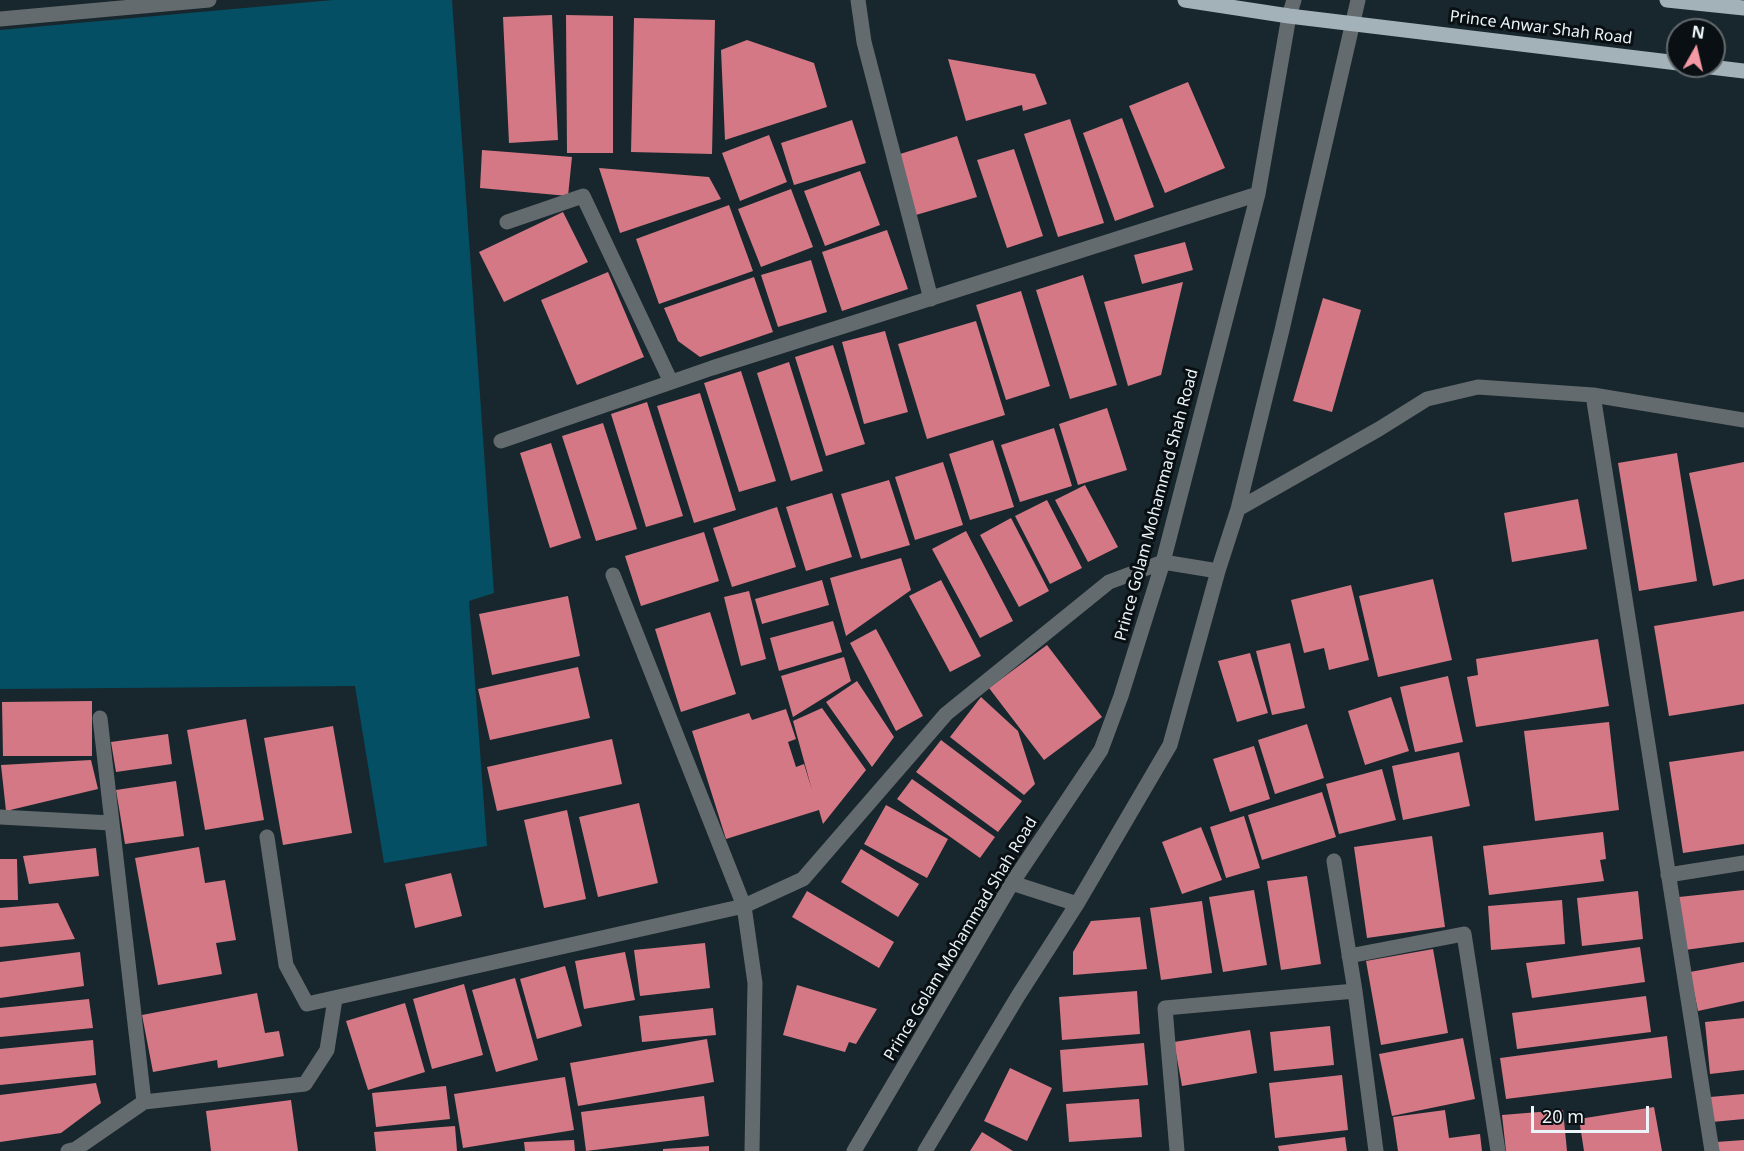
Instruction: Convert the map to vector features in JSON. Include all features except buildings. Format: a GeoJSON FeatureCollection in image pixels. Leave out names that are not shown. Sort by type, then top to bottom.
{"type":"FeatureCollection","features":[{"type":"Feature","properties":{"kind":"main road","name":"Prince Anwar Shah Road"},"geometry":{"type":"LineString","coordinates":[[1185,0],[1289,16],[1666,62]]}},
{"type":"Feature","properties":{"kind":"main road"},"geometry":{"type":"LineString","coordinates":[[1667,0],[1744,8]]}},
{"type":"Feature","properties":{"kind":"main road"},"geometry":{"type":"LineString","coordinates":[[1726,69],[1744,71]]}},
{"type":"Feature","properties":{"kind":"street"},"geometry":{"type":"LineString","coordinates":[[0,19],[209,0]]}},
{"type":"Feature","properties":{"kind":"street"},"geometry":{"type":"LineString","coordinates":[[858,0],[864,42],[931,298]]}},
{"type":"Feature","properties":{"kind":"street","name":"Prince Golam Mohammad Shah Road"},"geometry":{"type":"LineString","coordinates":[[854,1151],[1012,883],[1101,750],[1121,696],[1163,562],[1258,194],[1289,16],[1294,0]]}},
{"type":"Feature","properties":{"kind":"street"},"geometry":{"type":"LineString","coordinates":[[925,1151],[1018,996],[1077,904],[1170,745],[1218,571],[1238,509],[1285,318],[1358,0]]}},
{"type":"Feature","properties":{"kind":"street"},"geometry":{"type":"LineString","coordinates":[[501,441],[671,382],[1258,194]]}},
{"type":"Feature","properties":{"kind":"street"},"geometry":{"type":"LineString","coordinates":[[507,222],[583,196],[671,382]]}},
{"type":"Feature","properties":{"kind":"street"},"geometry":{"type":"LineString","coordinates":[[1238,509],[1427,399],[1478,387],[1593,395],[1744,420]]}},
{"type":"Feature","properties":{"kind":"street"},"geometry":{"type":"LineString","coordinates":[[1593,395],[1712,1151]]}},
{"type":"Feature","properties":{"kind":"street"},"geometry":{"type":"LineString","coordinates":[[267,837],[286,965],[307,1004],[744,906],[803,879],[946,714],[1110,582],[1163,562],[1218,571]]}},
{"type":"Feature","properties":{"kind":"street"},"geometry":{"type":"LineString","coordinates":[[613,575],[744,906],[755,983],[752,1151]]}},
{"type":"Feature","properties":{"kind":"street"},"geometry":{"type":"LineString","coordinates":[[100,718],[144,1102]]}},
{"type":"Feature","properties":{"kind":"street"},"geometry":{"type":"LineString","coordinates":[[0,817],[111,823]]}},
{"type":"Feature","properties":{"kind":"street"},"geometry":{"type":"LineString","coordinates":[[1334,861],[1355,991],[1376,1151]]}},
{"type":"Feature","properties":{"kind":"street"},"geometry":{"type":"LineString","coordinates":[[1668,874],[1744,863]]}},
{"type":"Feature","properties":{"kind":"street"},"geometry":{"type":"LineString","coordinates":[[1012,883],[1077,904]]}},
{"type":"Feature","properties":{"kind":"street"},"geometry":{"type":"LineString","coordinates":[[1349,956],[1464,934],[1498,1151]]}},
{"type":"Feature","properties":{"kind":"street"},"geometry":{"type":"LineString","coordinates":[[1177,1151],[1166,1008],[1355,991]]}},
{"type":"Feature","properties":{"kind":"street"},"geometry":{"type":"LineString","coordinates":[[68,1151],[76,1149],[144,1102],[305,1084],[327,1050],[334,999]]}},
{"type":"Feature","properties":{"kind":"shaded area"},"geometry":{"type":"Polygon","coordinates":[[[333,0],[452,0],[494,593],[469,601],[487,846],[384,863],[355,686],[0,689],[0,30],[333,0]]]}}]}
